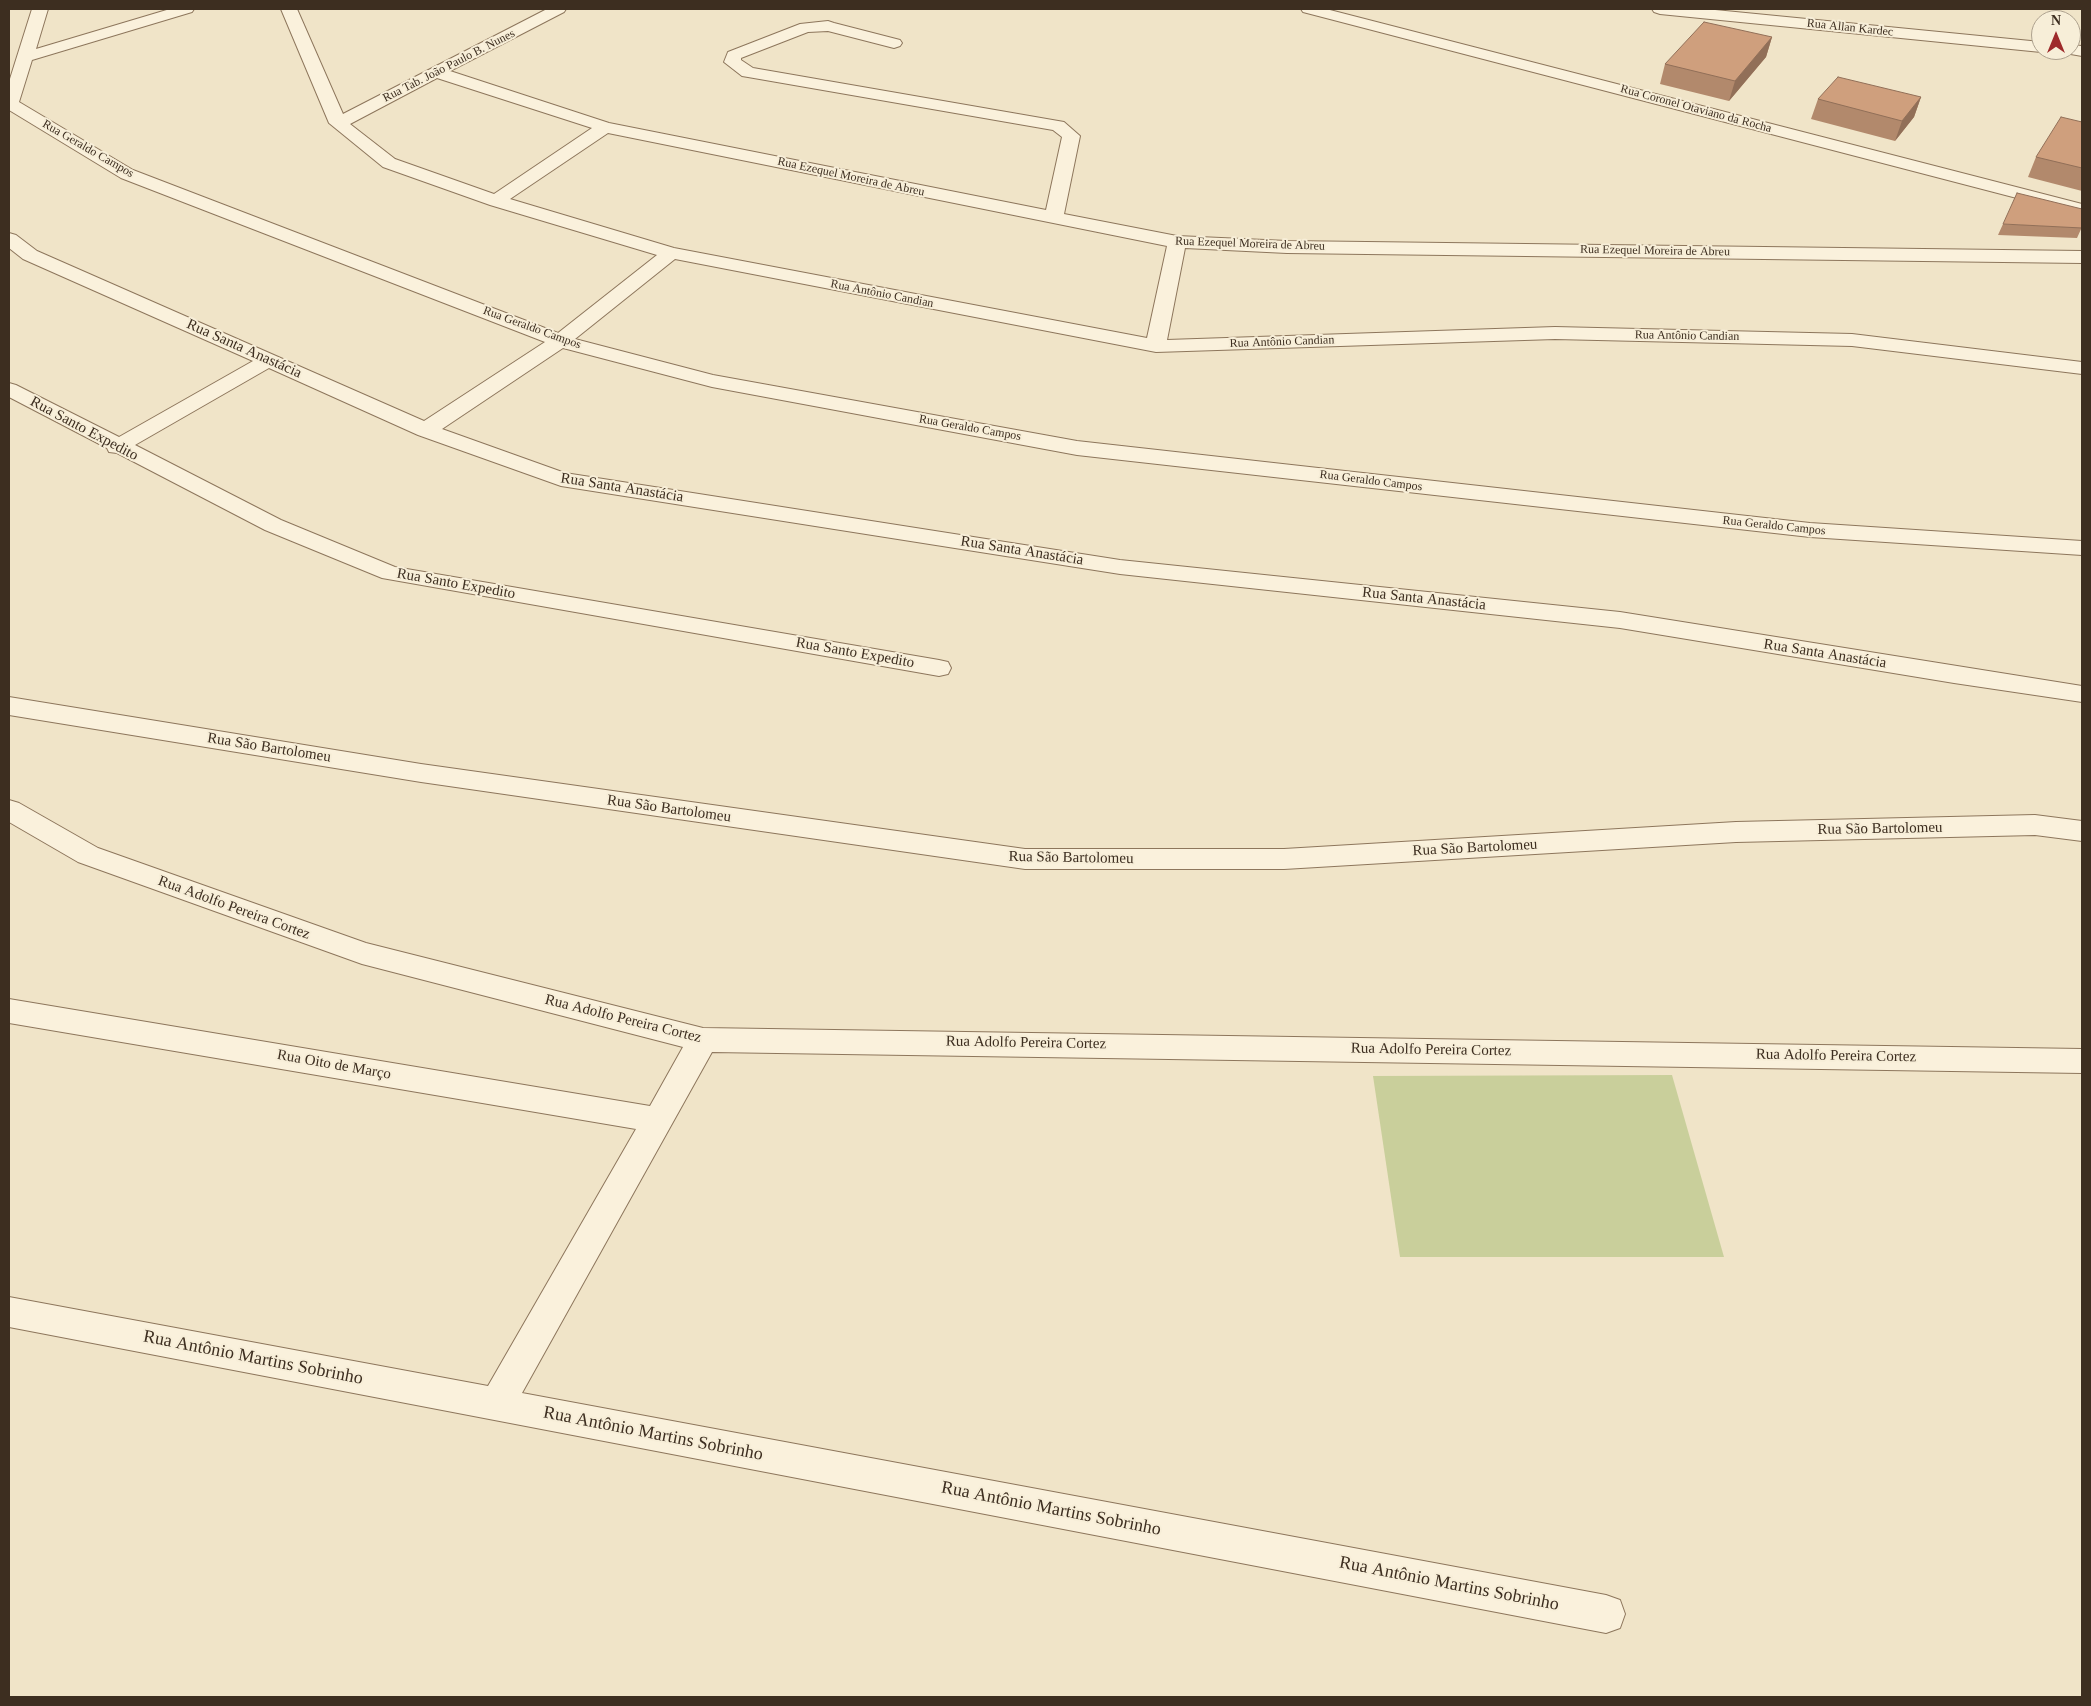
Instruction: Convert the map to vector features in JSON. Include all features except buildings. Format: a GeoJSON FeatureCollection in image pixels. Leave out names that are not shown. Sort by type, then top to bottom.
{"type":"FeatureCollection","features":[{"type":"Feature","properties":{"kind":"street","name":"Rua Geraldo Campos"},"geometry":{"type":"LineString","coordinates":[[40,9],[19,65],[10,106],[127,174],[560,341],[712,381],[1077,448],[1810,530],[2082,548]]}},
{"type":"Feature","properties":{"kind":"street"},"geometry":{"type":"LineString","coordinates":[[19,65],[186,9]]}},
{"type":"Feature","properties":{"kind":"street"},"geometry":{"type":"LineString","coordinates":[[289,9],[338,123]]}},
{"type":"Feature","properties":{"kind":"street","name":"Rua Tab. João Paulo B. Nunes"},"geometry":{"type":"LineString","coordinates":[[338,123],[438,73],[558,9]]}},
{"type":"Feature","properties":{"kind":"street","name":"Rua Coronel Otaviano da Rocha"},"geometry":{"type":"LineString","coordinates":[[1309,9],[1367,16],[2082,210]]}},
{"type":"Feature","properties":{"kind":"street","name":"Rua Allan Kardec"},"geometry":{"type":"LineString","coordinates":[[1660,9],[2031,46]]}},
{"type":"Feature","properties":{"kind":"street"},"geometry":{"type":"LineString","coordinates":[[894,43],[828,26],[806,27],[734,56],[732,62],[748,72],[1058,126],[1071,136],[1054,218]]}},
{"type":"Feature","properties":{"kind":"street","name":"Rua Ezequel Moreira de Abreu"},"geometry":{"type":"LineString","coordinates":[[438,73],[605,127],[1177,242],[1288,247],[2082,257]]}},
{"type":"Feature","properties":{"kind":"street","name":"Rua Antônio Candian"},"geometry":{"type":"LineString","coordinates":[[338,123],[389,163],[496,201],[671,253],[1156,346],[1555,333],[1852,340],[2082,368]]}},
{"type":"Feature","properties":{"kind":"street"},"geometry":{"type":"LineString","coordinates":[[496,201],[605,127]]}},
{"type":"Feature","properties":{"kind":"street","name":"Rua Santa Anastácia"},"geometry":{"type":"LineString","coordinates":[[9,239],[30,255],[426,430],[561,479],[1120,566],[1620,620],[1954,676],[2082,694]]}},
{"type":"Feature","properties":{"kind":"street"},"geometry":{"type":"LineString","coordinates":[[1156,346],[1177,242]]}},
{"type":"Feature","properties":{"kind":"street"},"geometry":{"type":"LineString","coordinates":[[426,430],[560,341],[671,253]]}},
{"type":"Feature","properties":{"kind":"street"},"geometry":{"type":"LineString","coordinates":[[117,447],[269,360]]}},
{"type":"Feature","properties":{"kind":"street","name":"Rua Santo Expedito"},"geometry":{"type":"LineString","coordinates":[[9,389],[117,447],[273,525],[390,573],[939,668]]}},
{"type":"Feature","properties":{"kind":"street","name":"Rua São Bartolomeu"},"geometry":{"type":"LineString","coordinates":[[9,706],[431,775],[1025,859],[1284,859],[1736,832],[2035,825],[2082,831]]}},
{"type":"Feature","properties":{"kind":"street","name":"Rua Adolfo Pereira Cortez"},"geometry":{"type":"LineString","coordinates":[[9,810],[88,855],[362,953],[703,1040],[2082,1060]]}},
{"type":"Feature","properties":{"kind":"street","name":"Rua Oito de Março"},"geometry":{"type":"LineString","coordinates":[[9,1011],[658,1120]]}},
{"type":"Feature","properties":{"kind":"street"},"geometry":{"type":"LineString","coordinates":[[496,1404],[703,1040]]}},
{"type":"Feature","properties":{"kind":"street","name":"Rua Antônio Martins Sobrinho"},"geometry":{"type":"LineString","coordinates":[[9,1312],[1606,1614]]}},
{"type":"Feature","properties":{"kind":"green space"},"geometry":{"type":"Polygon","coordinates":[[[1672,1075],[1724,1257],[1400,1257],[1373,1076],[1672,1075]]]}}]}
